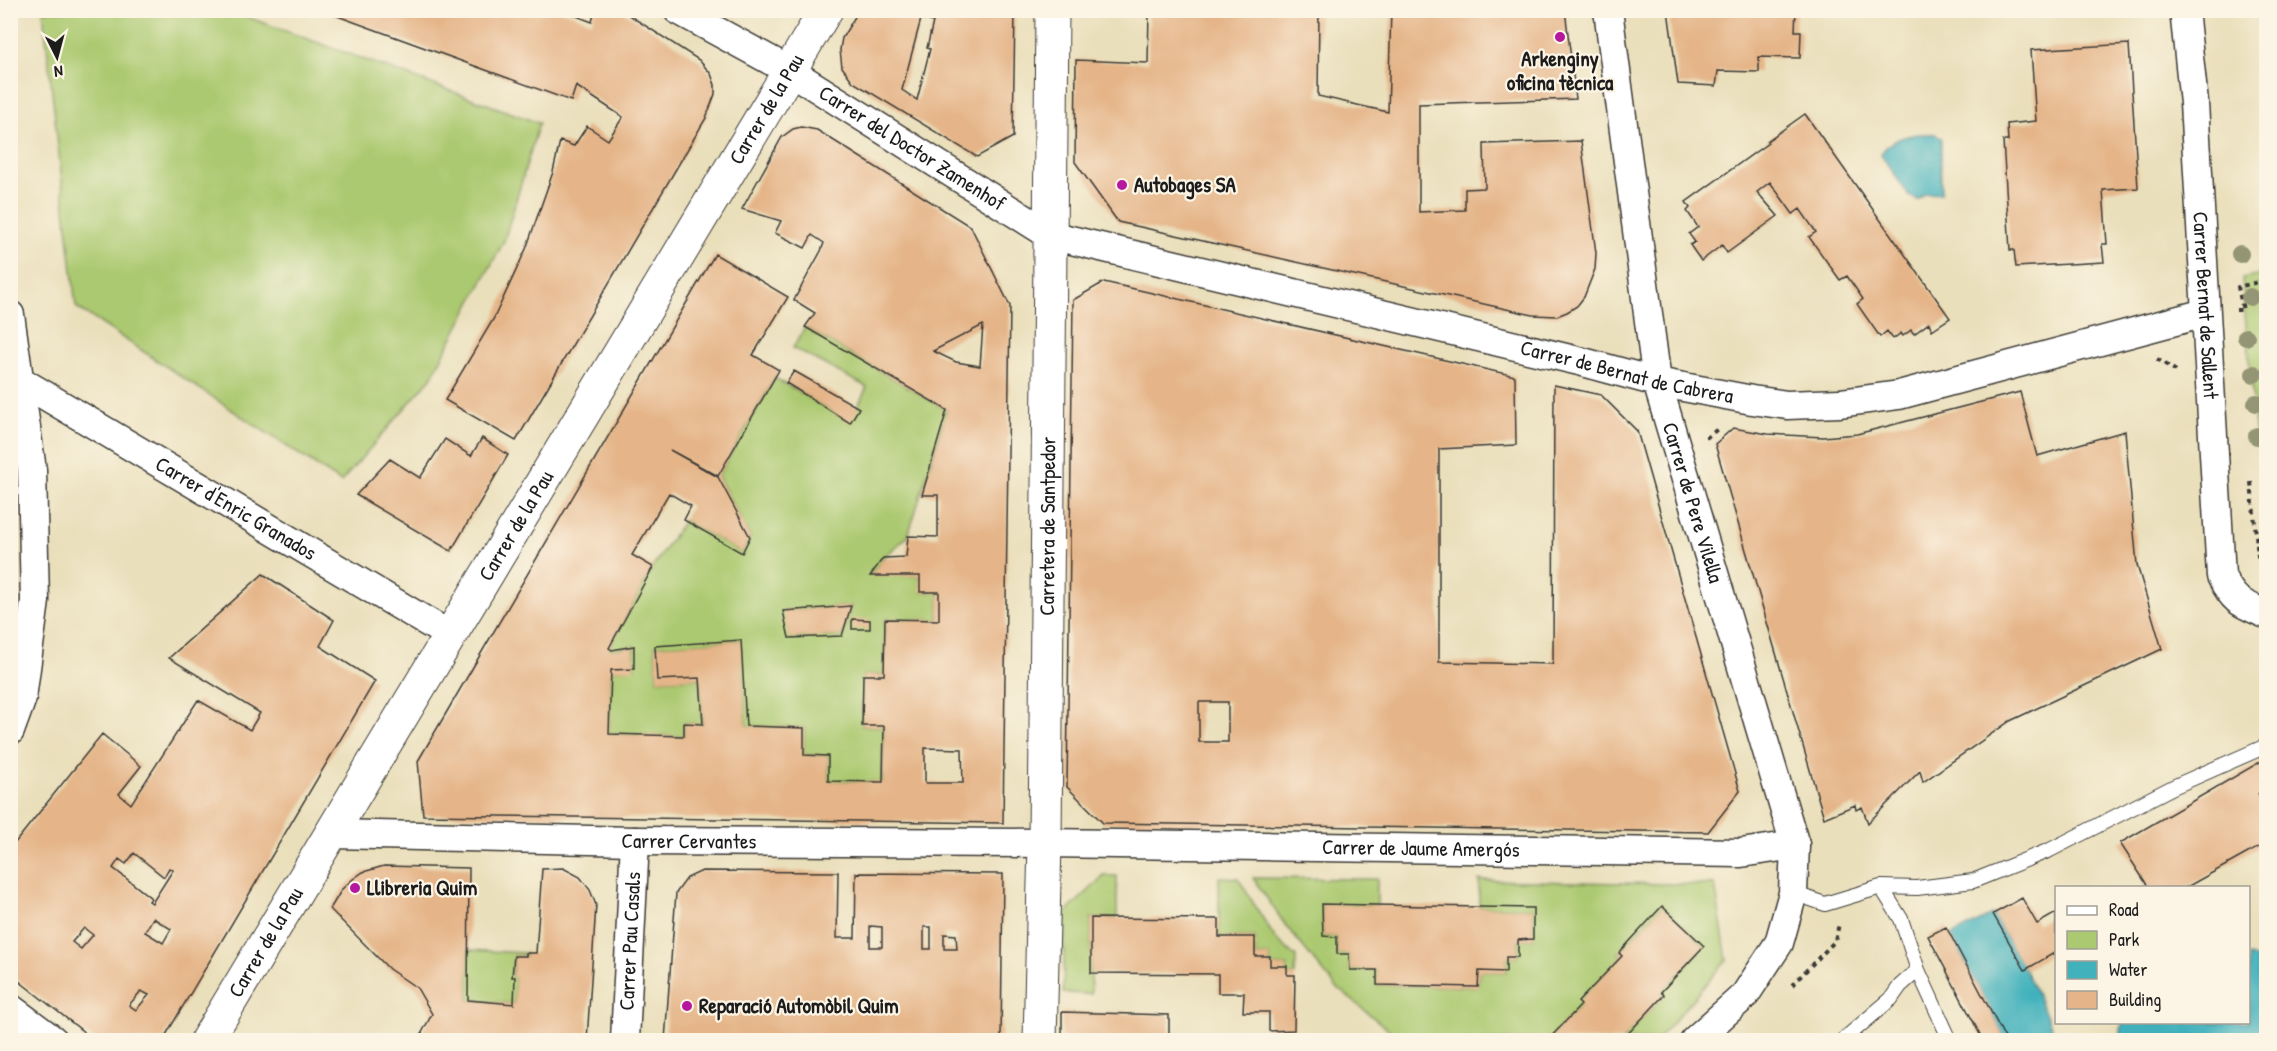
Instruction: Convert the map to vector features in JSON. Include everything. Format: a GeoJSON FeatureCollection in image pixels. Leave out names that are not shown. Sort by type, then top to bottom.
{"type":"FeatureCollection","features":[{"type":"Feature","properties":{"kind":"street","name":"Carrer del Doctor Zamenhof"},"geometry":{"type":"LineString","coordinates":[[678,10],[790,71],[1050,235]]}},
{"type":"Feature","properties":{"kind":"street","name":"Carrer de la Pau"},"geometry":{"type":"LineString","coordinates":[[207,1041],[826,10]]}},
{"type":"Feature","properties":{"kind":"street","name":"Carretera de Santpedor"},"geometry":{"type":"LineString","coordinates":[[1040,1041],[1045,843],[1052,10]]}},
{"type":"Feature","properties":{"kind":"street","name":"Carrer de Pere Vilella"},"geometry":{"type":"LineString","coordinates":[[1608,10],[1657,382],[1796,845]]}},
{"type":"Feature","properties":{"kind":"street","name":"Carrer Bernat de Sallent"},"geometry":{"type":"LineString","coordinates":[[2184,10],[2194,103],[2221,576],[2231,596],[2266,614]]}},
{"type":"Feature","properties":{"kind":"street","name":"Carrer de Bernat de Cabrera"},"geometry":{"type":"LineString","coordinates":[[1050,235],[1572,359],[1657,382],[1787,405],[1840,403],[1899,395],[2205,313]]}},
{"type":"Feature","properties":{"kind":"street"},"geometry":{"type":"LineString","coordinates":[[10,315],[32,471],[35,601],[22,698],[10,731]]}},
{"type":"Feature","properties":{"kind":"street","name":"Carrer d'Enric Granados"},"geometry":{"type":"LineString","coordinates":[[19,380],[452,636]]}},
{"type":"Feature","properties":{"kind":"street","name":"Carrer Cervantes"},"geometry":{"type":"LineString","coordinates":[[333,834],[635,842],[1045,843]]}},
{"type":"Feature","properties":{"kind":"street","name":"Carrer Pau Casals"},"geometry":{"type":"LineString","coordinates":[[625,1041],[635,842]]}},
{"type":"Feature","properties":{"kind":"street","name":"Carrer de Jaume Amergós"},"geometry":{"type":"LineString","coordinates":[[1045,843],[1741,854],[1796,845]]}},
{"type":"Feature","properties":{"kind":"street"},"geometry":{"type":"LineString","coordinates":[[1695,1041],[1744,995],[1779,943],[1792,892],[1796,845]]}},
{"type":"Feature","properties":{"kind":"street"},"geometry":{"type":"LineString","coordinates":[[10,1008],[53,1041]]}},
{"type":"Feature","properties":{"kind":"lane"},"geometry":{"type":"LineString","coordinates":[[1792,892],[1825,904],[1881,887],[1917,888],[1973,881],[2050,850],[2173,787],[2266,746]]}},
{"type":"Feature","properties":{"kind":"lane"},"geometry":{"type":"LineString","coordinates":[[1881,887],[1901,919],[1918,970],[1950,1041]]}},
{"type":"Feature","properties":{"kind":"lane"},"geometry":{"type":"LineString","coordinates":[[1842,1041],[1890,999],[1900,986],[1918,970]]}},
{"type":"Feature","properties":{"kind":"path"},"geometry":{"type":"LineString","coordinates":[[2233,310],[2243,310],[2238,287],[2266,280]]}},
{"type":"Feature","properties":{"kind":"path"},"geometry":{"type":"LineString","coordinates":[[2149,354],[2192,381],[2210,380]]}},
{"type":"Feature","properties":{"kind":"path"},"geometry":{"type":"LineString","coordinates":[[1701,443],[1726,421]]}},
{"type":"Feature","properties":{"kind":"path"},"geometry":{"type":"LineString","coordinates":[[2250,478],[2258,556],[2266,574]]}},
{"type":"Feature","properties":{"kind":"green space"},"geometry":{"type":"Polygon","coordinates":[[[43,11],[231,11],[539,123],[504,241],[431,378],[341,482],[76,307],[43,11]]]}},
{"type":"Feature","properties":{"kind":"green space"},"geometry":{"type":"Polygon","coordinates":[[[2266,274],[2266,433],[2256,438],[2242,279],[2266,274]]]}},
{"type":"Feature","properties":{"kind":"green space"},"geometry":{"type":"Polygon","coordinates":[[[805,327],[947,410],[908,536],[883,558],[870,575],[920,576],[921,592],[939,592],[939,620],[885,619],[884,675],[863,675],[862,726],[884,726],[882,782],[828,781],[828,756],[804,755],[804,728],[746,726],[740,640],[655,646],[657,680],[700,678],[703,724],[684,723],[684,736],[609,734],[611,670],[634,668],[634,646],[612,650],[609,648],[653,567],[684,520],[742,553],[750,537],[718,476],[775,378],[850,422],[867,387],[793,348],[805,327]],[[851,606],[784,611],[790,638],[842,636],[851,606]]]}},
{"type":"Feature","properties":{"kind":"green space"},"geometry":{"type":"Polygon","coordinates":[[[1104,876],[1117,876],[1117,918],[1091,918],[1091,994],[1063,993],[1065,913],[1104,876]]]}},
{"type":"Feature","properties":{"kind":"green space"},"geometry":{"type":"Polygon","coordinates":[[[1219,877],[1238,878],[1275,938],[1296,957],[1295,975],[1287,975],[1287,966],[1270,966],[1270,956],[1255,956],[1255,937],[1219,937],[1219,877]]]}},
{"type":"Feature","properties":{"kind":"green space"},"geometry":{"type":"Polygon","coordinates":[[[1253,878],[1377,879],[1377,905],[1322,905],[1323,936],[1337,937],[1337,954],[1349,954],[1350,970],[1377,970],[1377,985],[1478,987],[1479,971],[1506,972],[1506,957],[1518,957],[1518,940],[1533,939],[1533,908],[1479,907],[1479,880],[1715,885],[1727,960],[1657,1040],[1622,1040],[1664,995],[1661,992],[1704,946],[1662,906],[1619,953],[1622,956],[1579,1002],[1581,1005],[1548,1040],[1401,1040],[1336,987],[1286,926],[1253,878]]]}},
{"type":"Feature","properties":{"kind":"green space"},"geometry":{"type":"Polygon","coordinates":[[[468,950],[526,953],[526,956],[514,956],[512,976],[515,977],[514,1004],[468,1000],[468,950]]]}},
{"type":"Feature","properties":{"kind":"water"},"geometry":{"type":"Polygon","coordinates":[[[1935,134],[1941,138],[1941,193],[1925,194],[1918,200],[1909,196],[1881,155],[1890,144],[1904,137],[1935,134]]]}},
{"type":"Feature","properties":{"kind":"water"},"geometry":{"type":"Polygon","coordinates":[[[1993,914],[2025,970],[2058,1040],[2006,1040],[1951,936],[1993,914]]]}},
{"type":"Feature","properties":{"kind":"water"},"geometry":{"type":"Polygon","coordinates":[[[2250,956],[2266,962],[2266,1040],[2120,1040],[2122,1024],[2250,1024],[2250,956]]]}},
{"type":"Feature","properties":{"kind":"building"},"geometry":{"type":"Polygon","coordinates":[[[321,10],[561,10],[592,22],[595,10],[621,10],[699,60],[711,74],[715,94],[706,118],[516,441],[445,400],[494,318],[526,249],[553,172],[560,141],[574,146],[587,126],[608,140],[623,117],[576,86],[571,101],[321,10]]]}},
{"type":"Feature","properties":{"kind":"building"},"geometry":{"type":"Polygon","coordinates":[[[734,10],[766,10],[766,11],[749,16],[734,10]]]}},
{"type":"Feature","properties":{"kind":"building"},"geometry":{"type":"Polygon","coordinates":[[[859,10],[1015,10],[1013,137],[977,157],[853,82],[842,67],[840,50],[842,38],[859,10]],[[921,19],[902,90],[917,100],[930,49],[927,48],[933,22],[921,19]]]}},
{"type":"Feature","properties":{"kind":"building"},"geometry":{"type":"Polygon","coordinates":[[[1149,10],[1319,10],[1318,96],[1388,112],[1391,10],[1565,10],[1576,99],[1419,104],[1419,212],[1465,210],[1465,189],[1485,188],[1484,144],[1581,141],[1596,253],[1595,269],[1584,297],[1577,306],[1557,316],[1533,315],[1118,222],[1075,162],[1076,60],[1148,63],[1149,10]]]}},
{"type":"Feature","properties":{"kind":"building"},"geometry":{"type":"Polygon","coordinates":[[[1668,10],[1796,10],[1795,31],[1801,31],[1800,58],[1759,57],[1759,72],[1718,71],[1716,86],[1678,84],[1668,10]]]}},
{"type":"Feature","properties":{"kind":"building"},"geometry":{"type":"Polygon","coordinates":[[[2129,44],[2138,188],[2103,190],[2107,244],[2102,244],[2104,262],[2016,267],[2014,250],[2010,250],[2003,141],[2008,141],[2007,124],[2036,121],[2031,50],[2129,44]]]}},
{"type":"Feature","properties":{"kind":"building"},"geometry":{"type":"Polygon","coordinates":[[[1805,114],[1950,318],[1932,330],[1929,323],[1914,334],[1911,330],[1893,339],[1887,331],[1880,337],[1857,304],[1863,299],[1847,276],[1840,280],[1809,237],[1816,232],[1800,209],[1793,214],[1770,182],[1757,192],[1778,216],[1727,253],[1722,245],[1701,261],[1690,245],[1695,242],[1689,234],[1698,227],[1687,211],[1690,208],[1686,202],[1805,114]]]}},
{"type":"Feature","properties":{"kind":"building"},"geometry":{"type":"Polygon","coordinates":[[[801,127],[817,130],[971,227],[1010,306],[1003,823],[423,815],[418,761],[715,254],[788,297],[753,355],[779,370],[718,476],[670,450],[718,477],[750,537],[742,553],[684,520],[691,506],[669,493],[632,555],[653,567],[609,648],[612,650],[634,646],[634,669],[611,670],[609,734],[684,736],[684,723],[703,724],[700,678],[657,680],[655,646],[741,640],[746,726],[804,728],[804,755],[828,756],[828,781],[883,782],[884,726],[862,726],[863,675],[884,675],[885,619],[939,620],[939,592],[920,592],[920,576],[870,576],[883,558],[906,557],[908,536],[938,537],[938,495],[922,495],[947,410],[805,327],[815,313],[794,300],[824,243],[812,235],[805,248],[775,233],[781,221],[742,209],[782,137],[793,129],[801,127]],[[983,325],[933,351],[956,362],[980,366],[983,325]],[[925,748],[925,783],[963,783],[962,749],[925,748]]]}},
{"type":"Feature","properties":{"kind":"building"},"geometry":{"type":"Polygon","coordinates":[[[1104,282],[1515,376],[1516,445],[1439,449],[1439,662],[1553,664],[1554,385],[1601,395],[1637,431],[1740,791],[1708,832],[1103,823],[1067,787],[1073,300],[1104,282]],[[1199,702],[1199,742],[1228,742],[1228,702],[1199,702]]]}},
{"type":"Feature","properties":{"kind":"building"},"geometry":{"type":"Polygon","coordinates":[[[794,371],[859,408],[850,423],[786,383],[794,371]]]}},
{"type":"Feature","properties":{"kind":"building"},"geometry":{"type":"Polygon","coordinates":[[[2020,392],[2037,456],[2125,431],[2137,565],[2162,649],[2010,721],[1923,782],[1920,771],[1868,823],[1862,807],[1856,810],[1855,805],[1824,818],[1715,444],[1733,428],[1768,434],[1823,437],[1857,434],[2020,392]]]}},
{"type":"Feature","properties":{"kind":"building"},"geometry":{"type":"Polygon","coordinates":[[[482,438],[508,455],[451,551],[356,495],[390,459],[420,478],[445,439],[471,456],[482,438]]]}},
{"type":"Feature","properties":{"kind":"building"},"geometry":{"type":"Polygon","coordinates":[[[263,574],[334,620],[320,646],[375,681],[163,1040],[94,1040],[10,974],[10,849],[102,734],[141,766],[119,794],[131,804],[198,700],[250,730],[260,713],[169,658],[263,574]],[[134,853],[126,864],[119,859],[113,868],[151,898],[149,901],[152,903],[173,870],[169,868],[164,877],[134,853]],[[153,918],[145,932],[163,943],[171,929],[153,918]],[[84,928],[72,942],[81,949],[93,935],[84,928]],[[141,991],[129,1005],[136,1010],[149,995],[141,991]]]}},
{"type":"Feature","properties":{"kind":"building"},"geometry":{"type":"Polygon","coordinates":[[[851,606],[842,636],[789,638],[783,611],[851,606]]]}},
{"type":"Feature","properties":{"kind":"building"},"geometry":{"type":"Polygon","coordinates":[[[852,619],[870,620],[870,629],[852,629],[852,619]]]}},
{"type":"Feature","properties":{"kind":"building"},"geometry":{"type":"Polygon","coordinates":[[[2265,759],[2266,807],[2258,793],[2266,809],[2266,843],[2189,886],[2148,886],[2120,843],[2265,759]]]}},
{"type":"Feature","properties":{"kind":"building"},"geometry":{"type":"Polygon","coordinates":[[[384,866],[469,868],[468,1000],[514,1004],[515,977],[512,977],[514,956],[536,953],[542,869],[563,868],[580,877],[590,890],[596,905],[587,1040],[418,1040],[432,1014],[417,988],[389,969],[330,909],[342,889],[353,879],[363,872],[384,866]]]}},
{"type":"Feature","properties":{"kind":"building"},"geometry":{"type":"Polygon","coordinates":[[[702,871],[838,872],[837,938],[855,938],[856,873],[1003,874],[1001,1040],[665,1040],[676,893],[687,878],[702,871]],[[870,926],[870,947],[882,947],[882,927],[870,926]],[[924,927],[924,949],[931,949],[931,927],[924,927]],[[944,934],[944,949],[957,949],[956,935],[944,934]]]}},
{"type":"Feature","properties":{"kind":"building"},"geometry":{"type":"Polygon","coordinates":[[[2022,898],[2037,924],[2055,914],[2055,953],[2025,970],[1993,914],[2022,898]]]}},
{"type":"Feature","properties":{"kind":"building"},"geometry":{"type":"Polygon","coordinates":[[[1322,904],[1533,908],[1533,939],[1518,940],[1518,957],[1506,957],[1506,972],[1479,971],[1478,987],[1377,985],[1377,970],[1350,970],[1349,954],[1337,954],[1337,937],[1323,936],[1322,904]]]}},
{"type":"Feature","properties":{"kind":"building"},"geometry":{"type":"Polygon","coordinates":[[[1662,906],[1704,946],[1661,992],[1664,995],[1622,1040],[1548,1040],[1581,1005],[1578,1002],[1622,956],[1619,953],[1662,906]]]}},
{"type":"Feature","properties":{"kind":"building"},"geometry":{"type":"Polygon","coordinates":[[[1091,918],[1219,919],[1219,937],[1255,937],[1255,956],[1270,956],[1270,966],[1287,966],[1287,975],[1295,975],[1294,1030],[1269,1031],[1269,1012],[1243,1012],[1244,993],[1218,993],[1218,974],[1091,973],[1091,918]]]}},
{"type":"Feature","properties":{"kind":"building"},"geometry":{"type":"Polygon","coordinates":[[[1946,927],[2006,1040],[1983,1040],[1928,936],[1946,927]]]}},
{"type":"Feature","properties":{"kind":"building"},"geometry":{"type":"Polygon","coordinates":[[[1062,1012],[1169,1015],[1169,1040],[1062,1040],[1062,1012]]]}},
{"type":"Feature","properties":{"kind":"place","name":"Arkenginy oficina tècnica"},"geometry":{"type":"Point","coordinates":[1560,37]}},
{"type":"Feature","properties":{"kind":"place","name":"Autobages SA"},"geometry":{"type":"Point","coordinates":[1122,185]}},
{"type":"Feature","properties":{"kind":"place","name":"Llibreria Quim"},"geometry":{"type":"Point","coordinates":[355,888]}},
{"type":"Feature","properties":{"kind":"place","name":"Reparació Automòbil Quim"},"geometry":{"type":"Point","coordinates":[687,1006]}}]}
